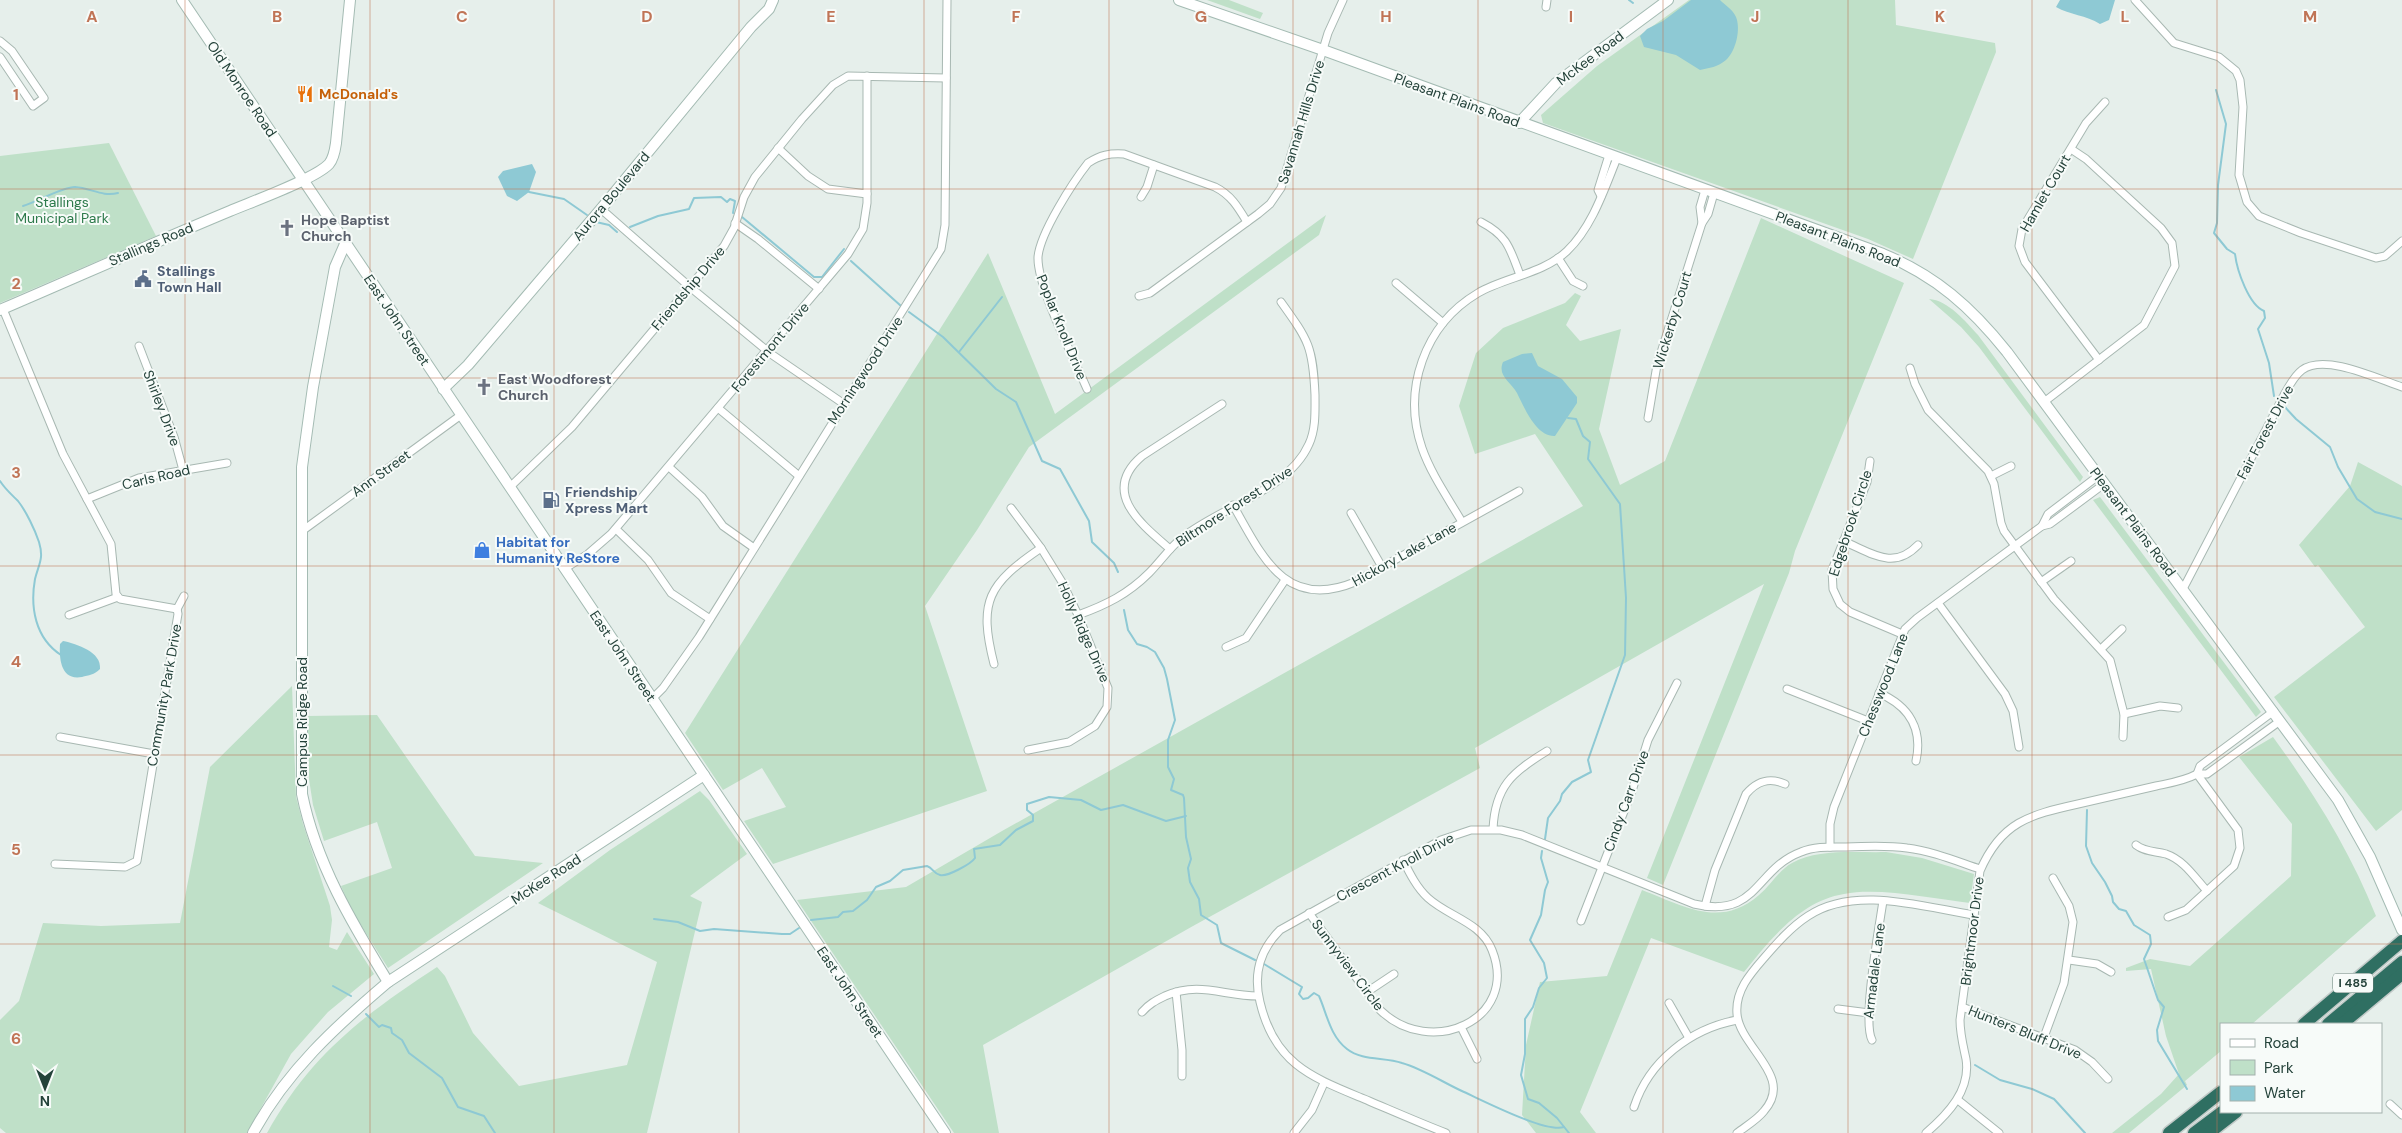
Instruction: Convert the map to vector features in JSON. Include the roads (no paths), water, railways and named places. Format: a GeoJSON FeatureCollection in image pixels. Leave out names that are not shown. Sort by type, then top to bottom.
{"type":"FeatureCollection","features":[{"type":"Feature","properties":{"kind":"highway","name":"I 485"},"geometry":{"type":"LineString","coordinates":[[2305,1023],[2402,941]]}},
{"type":"Feature","properties":{"kind":"highway"},"geometry":{"type":"LineString","coordinates":[[2378,962],[2402,945]]}},
{"type":"Feature","properties":{"kind":"highway","name":"I 485"},"geometry":{"type":"LineString","coordinates":[[2317,1023],[2402,952]]}},
{"type":"Feature","properties":{"kind":"highway","name":"I 485"},"geometry":{"type":"LineString","coordinates":[[2329,1023],[2402,962]]}},
{"type":"Feature","properties":{"kind":"highway","name":"I 485"},"geometry":{"type":"LineString","coordinates":[[2343,1023],[2402,974]]}},
{"type":"Feature","properties":{"kind":"highway"},"geometry":{"type":"LineString","coordinates":[[2169,1133],[2220,1093]]}},
{"type":"Feature","properties":{"kind":"highway"},"geometry":{"type":"LineString","coordinates":[[2183,1133],[2220,1104]]}},
{"type":"Feature","properties":{"kind":"highway"},"geometry":{"type":"LineString","coordinates":[[2194,1133],[2221,1113]]}},
{"type":"Feature","properties":{"kind":"highway"},"geometry":{"type":"LineString","coordinates":[[2209,1133],[2235,1113]]}},
{"type":"Feature","properties":{"kind":"street","name":"Old Monroe Road"},"geometry":{"type":"LineString","coordinates":[[182,0],[302,179]]}},
{"type":"Feature","properties":{"kind":"street","name":"Stallings Road"},"geometry":{"type":"LineString","coordinates":[[2,309],[302,179],[320,171],[329,164],[333,156],[350,0]]}},
{"type":"Feature","properties":{"kind":"street","name":"Aurora Boulevard"},"geometry":{"type":"LineString","coordinates":[[443,389],[468,364],[601,209],[751,27],[769,9],[773,0]]}},
{"type":"Feature","properties":{"kind":"street","name":"Morningwood Drive"},"geometry":{"type":"LineString","coordinates":[[652,699],[678,668],[710,619],[933,264],[943,243],[945,225],[947,0]]}},
{"type":"Feature","properties":{"kind":"street","name":"Pleasant Plains Road"},"geometry":{"type":"LineString","coordinates":[[1179,0],[1323,50],[1519,123],[1883,254],[1929,277],[1960,299],[1985,324],[2044,402],[2338,800],[2370,857],[2401,927]]}},
{"type":"Feature","properties":{"kind":"street","name":"Savannah Hills Drive"},"geometry":{"type":"LineString","coordinates":[[1139,296],[1150,293],[1270,204],[1281,188],[1323,50],[1343,0]]}},
{"type":"Feature","properties":{"kind":"street","name":"McKee Road"},"geometry":{"type":"LineString","coordinates":[[1519,123],[1541,97],[1563,77],[1668,0]]}},
{"type":"Feature","properties":{"kind":"street"},"geometry":{"type":"LineString","coordinates":[[2135,0],[2174,43],[2219,57],[2236,71],[2240,80],[2243,107],[2239,175],[2247,202],[2259,216],[2301,233],[2376,258],[2385,256],[2402,241]]}},
{"type":"Feature","properties":{"kind":"street"},"geometry":{"type":"LineString","coordinates":[[0,41],[12,51],[44,98],[32,106],[0,57]]}},
{"type":"Feature","properties":{"kind":"street","name":"Friendship Drive"},"geometry":{"type":"LineString","coordinates":[[510,488],[572,427],[724,246],[744,197],[755,177],[833,85],[848,76],[946,78]]}},
{"type":"Feature","properties":{"kind":"street","name":"Forestmont Drive"},"geometry":{"type":"LineString","coordinates":[[564,569],[588,554],[616,529],[819,289],[860,235],[866,219],[867,76]]}},
{"type":"Feature","properties":{"kind":"street","name":"Hamlet Court"},"geometry":{"type":"LineString","coordinates":[[2099,360],[2025,262],[2019,246],[2022,229],[2086,123],[2105,102]]}},
{"type":"Feature","properties":{"kind":"street"},"geometry":{"type":"LineString","coordinates":[[778,148],[808,176],[828,189],[867,194]]}},
{"type":"Feature","properties":{"kind":"street"},"geometry":{"type":"LineString","coordinates":[[2044,402],[2139,329],[2148,318],[2175,266],[2174,250],[2169,238],[2161,228],[2086,159],[2071,149]]}},
{"type":"Feature","properties":{"kind":"street","name":"Poplar Knoll Drive"},"geometry":{"type":"LineString","coordinates":[[1087,389],[1042,284],[1038,256],[1042,238],[1081,172],[1097,157],[1111,153],[1124,154],[1226,192],[1235,202],[1247,222]]}},
{"type":"Feature","properties":{"kind":"street"},"geometry":{"type":"LineString","coordinates":[[1462,522],[1423,451],[1414,415],[1415,392],[1420,366],[1429,343],[1443,323],[1464,302],[1479,293],[1558,258],[1584,231],[1601,196],[1598,190],[1613,157]]}},
{"type":"Feature","properties":{"kind":"street"},"geometry":{"type":"LineString","coordinates":[[1141,198],[1147,187],[1154,165]]}},
{"type":"Feature","properties":{"kind":"street","name":"East John Street"},"geometry":{"type":"LineString","coordinates":[[302,179],[945,1133]]}},
{"type":"Feature","properties":{"kind":"street","name":"Wickerby Court"},"geometry":{"type":"LineString","coordinates":[[1648,418],[1653,381],[1702,223],[1700,207],[1709,192]]}},
{"type":"Feature","properties":{"kind":"street"},"geometry":{"type":"LineString","coordinates":[[601,209],[690,287],[767,350],[844,404]]}},
{"type":"Feature","properties":{"kind":"street"},"geometry":{"type":"LineString","coordinates":[[1481,222],[1494,228],[1505,239],[1520,275]]}},
{"type":"Feature","properties":{"kind":"street"},"geometry":{"type":"LineString","coordinates":[[735,223],[758,239],[819,289]]}},
{"type":"Feature","properties":{"kind":"street","name":"Campus Ridge Road"},"geometry":{"type":"LineString","coordinates":[[345,244],[335,268],[302,467],[302,794],[313,834],[336,891],[388,982]]}},
{"type":"Feature","properties":{"kind":"street"},"geometry":{"type":"LineString","coordinates":[[1558,258],[1573,281],[1583,286]]}},
{"type":"Feature","properties":{"kind":"street"},"geometry":{"type":"LineString","coordinates":[[1396,284],[1443,323]]}},
{"type":"Feature","properties":{"kind":"street","name":"Biltmore Forest Drive"},"geometry":{"type":"LineString","coordinates":[[1078,615],[1106,605],[1125,594],[1149,573],[1183,537],[1233,505],[1273,484],[1294,467],[1310,443],[1315,414],[1313,357],[1302,331],[1281,302]]}},
{"type":"Feature","properties":{"kind":"street"},"geometry":{"type":"LineString","coordinates":[[2,309],[63,454],[111,544],[116,594],[118,597],[69,615]]}},
{"type":"Feature","properties":{"kind":"street","name":"Shirley Drive"},"geometry":{"type":"LineString","coordinates":[[139,346],[174,437],[183,470]]}},
{"type":"Feature","properties":{"kind":"street","name":"Fair Forest Drive"},"geometry":{"type":"LineString","coordinates":[[2183,589],[2284,395],[2302,370],[2314,365],[2332,364],[2402,387]]}},
{"type":"Feature","properties":{"kind":"street"},"geometry":{"type":"LineString","coordinates":[[1910,368],[1928,410],[1991,476],[2001,523],[2014,545],[2063,610],[2101,649],[2112,664],[2124,714],[2123,737]]}},
{"type":"Feature","properties":{"kind":"street"},"geometry":{"type":"LineString","coordinates":[[1170,549],[1131,512],[1124,493],[1127,473],[1132,464],[1142,456],[1222,404]]}},
{"type":"Feature","properties":{"kind":"street"},"geometry":{"type":"LineString","coordinates":[[718,408],[799,476]]}},
{"type":"Feature","properties":{"kind":"street","name":"Ann Street"},"geometry":{"type":"LineString","coordinates":[[302,531],[461,415]]}},
{"type":"Feature","properties":{"kind":"street","name":"Edgebrook Circle"},"geometry":{"type":"LineString","coordinates":[[1870,461],[1867,482],[1832,574],[1833,589],[1840,604],[1854,614],[1902,634]]}},
{"type":"Feature","properties":{"kind":"street","name":"Carls Road"},"geometry":{"type":"LineString","coordinates":[[87,498],[131,480],[227,463]]}},
{"type":"Feature","properties":{"kind":"street"},"geometry":{"type":"LineString","coordinates":[[1991,476],[2011,466]]}},
{"type":"Feature","properties":{"kind":"street"},"geometry":{"type":"LineString","coordinates":[[669,467],[702,497],[723,526],[754,548]]}},
{"type":"Feature","properties":{"kind":"street","name":"Chesswood Lane"},"geometry":{"type":"LineString","coordinates":[[1830,847],[1832,814],[1902,634],[1910,623],[2042,526],[2048,514],[2101,480]]}},
{"type":"Feature","properties":{"kind":"street","name":"Hickory Lake Lane"},"geometry":{"type":"LineString","coordinates":[[1233,505],[1262,558],[1285,580],[1304,588],[1327,590],[1341,588],[1355,582],[1518,491]]}},
{"type":"Feature","properties":{"kind":"street","name":"Holly Ridge Drive"},"geometry":{"type":"LineString","coordinates":[[1011,508],[1041,548],[1078,615],[1108,688],[1108,707],[1095,726],[1076,738],[1054,746],[1028,750]]}},
{"type":"Feature","properties":{"kind":"street"},"geometry":{"type":"LineString","coordinates":[[1351,513],[1382,567]]}},
{"type":"Feature","properties":{"kind":"street"},"geometry":{"type":"LineString","coordinates":[[616,529],[648,560],[671,593],[710,619]]}},
{"type":"Feature","properties":{"kind":"street"},"geometry":{"type":"LineString","coordinates":[[1843,541],[1891,559],[1904,557],[1918,545]]}},
{"type":"Feature","properties":{"kind":"street"},"geometry":{"type":"LineString","coordinates":[[994,664],[986,633],[986,614],[992,595],[1001,579],[1017,564],[1041,548]]}},
{"type":"Feature","properties":{"kind":"street"},"geometry":{"type":"LineString","coordinates":[[2041,582],[2071,560]]}},
{"type":"Feature","properties":{"kind":"street"},"geometry":{"type":"LineString","coordinates":[[1226,647],[1246,638],[1285,580]]}},
{"type":"Feature","properties":{"kind":"street"},"geometry":{"type":"LineString","coordinates":[[177,609],[184,596]]}},
{"type":"Feature","properties":{"kind":"street","name":"Community Park Drive"},"geometry":{"type":"LineString","coordinates":[[55,864],[125,866],[137,861],[178,614],[177,609],[120,599],[118,597]]}},
{"type":"Feature","properties":{"kind":"street"},"geometry":{"type":"LineString","coordinates":[[1938,603],[2005,694],[2013,711],[2019,747]]}},
{"type":"Feature","properties":{"kind":"street"},"geometry":{"type":"LineString","coordinates":[[2101,649],[2122,628]]}},
{"type":"Feature","properties":{"kind":"street","name":"Cindy Carr Drive"},"geometry":{"type":"LineString","coordinates":[[1581,921],[1632,791],[1648,740],[1677,683]]}},
{"type":"Feature","properties":{"kind":"street"},"geometry":{"type":"LineString","coordinates":[[1787,689],[1868,721]]}},
{"type":"Feature","properties":{"kind":"street"},"geometry":{"type":"LineString","coordinates":[[1879,693],[1901,706],[1915,726],[1920,741],[1916,760]]}},
{"type":"Feature","properties":{"kind":"street"},"geometry":{"type":"LineString","coordinates":[[2124,714],[2160,706],[2178,708]]}},
{"type":"Feature","properties":{"kind":"street"},"geometry":{"type":"LineString","coordinates":[[2168,917],[2186,910],[2234,866],[2239,856],[2241,842],[2234,823],[2216,802],[2197,774],[2200,766],[2274,711]]}},
{"type":"Feature","properties":{"kind":"street","name":"Brightmoor Drive"},"geometry":{"type":"LineString","coordinates":[[1926,1133],[1958,1100],[1964,1087],[1967,1070],[1960,1034],[1980,869],[1990,850],[2000,837],[2028,817],[2197,774],[2208,774],[2280,720]]}},
{"type":"Feature","properties":{"kind":"street"},"geometry":{"type":"LineString","coordinates":[[60,737],[154,754]]}},
{"type":"Feature","properties":{"kind":"street"},"geometry":{"type":"LineString","coordinates":[[1493,829],[1495,808],[1503,787],[1522,767],[1547,751]]}},
{"type":"Feature","properties":{"kind":"street","name":"McKee Road"},"geometry":{"type":"LineString","coordinates":[[388,982],[704,775]]}},
{"type":"Feature","properties":{"kind":"street"},"geometry":{"type":"LineString","coordinates":[[1705,906],[1715,870],[1746,794],[1754,785],[1766,780],[1777,780],[1785,784]]}},
{"type":"Feature","properties":{"kind":"street","name":"Crescent Knoll Drive"},"geometry":{"type":"LineString","coordinates":[[1446,1133],[1324,1083],[1302,1070],[1282,1051],[1265,1022],[1258,996],[1258,966],[1266,945],[1280,930],[1403,860],[1453,835],[1470,830],[1493,829],[1522,835],[1602,868],[1705,906],[1720,907],[1736,903],[1756,890],[1787,859],[1806,850],[1830,847],[1905,847],[1980,869]]}},
{"type":"Feature","properties":{"kind":"street"},"geometry":{"type":"LineString","coordinates":[[2136,845],[2142,849],[2167,854],[2177,859],[2207,891]]}},
{"type":"Feature","properties":{"kind":"street","name":"Sunnyview Circle"},"geometry":{"type":"LineString","coordinates":[[1309,913],[1386,1015],[1406,1028],[1433,1033],[1461,1027],[1480,1014],[1492,998],[1497,978],[1494,953],[1488,941],[1478,930],[1428,898],[1409,873],[1403,860]]}},
{"type":"Feature","properties":{"kind":"street"},"geometry":{"type":"LineString","coordinates":[[2044,1037],[2061,993],[2069,960],[2072,916],[2065,898],[2053,878]]}},
{"type":"Feature","properties":{"kind":"street"},"geometry":{"type":"LineString","coordinates":[[1737,1133],[1762,1113],[1770,1101],[1773,1090],[1770,1071],[1746,1040],[1737,1020],[1737,1004],[1742,986],[1772,950],[1800,922],[1816,911],[1836,903],[1864,900],[1883,901],[1974,915]]}},
{"type":"Feature","properties":{"kind":"street","name":"Armadale Lane"},"geometry":{"type":"LineString","coordinates":[[1872,1040],[1868,1026],[1869,1013],[1883,901]]}},
{"type":"Feature","properties":{"kind":"street"},"geometry":{"type":"LineString","coordinates":[[2069,960],[2097,964],[2111,972]]}},
{"type":"Feature","properties":{"kind":"street"},"geometry":{"type":"LineString","coordinates":[[1367,992],[1394,974]]}},
{"type":"Feature","properties":{"kind":"street"},"geometry":{"type":"LineString","coordinates":[[253,1133],[279,1091],[314,1048],[388,982]]}},
{"type":"Feature","properties":{"kind":"street"},"geometry":{"type":"LineString","coordinates":[[1142,1012],[1154,1001],[1191,988],[1208,988],[1244,996],[1258,996]]}},
{"type":"Feature","properties":{"kind":"street"},"geometry":{"type":"LineString","coordinates":[[1176,992],[1182,1050],[1182,1076]]}},
{"type":"Feature","properties":{"kind":"street"},"geometry":{"type":"LineString","coordinates":[[1669,1002],[1689,1038]]}},
{"type":"Feature","properties":{"kind":"street","name":"Hunters Bluff Drive"},"geometry":{"type":"LineString","coordinates":[[1962,1007],[2044,1037],[2083,1054],[2108,1079]]}},
{"type":"Feature","properties":{"kind":"street"},"geometry":{"type":"LineString","coordinates":[[1838,1009],[1869,1013]]}},
{"type":"Feature","properties":{"kind":"street"},"geometry":{"type":"LineString","coordinates":[[1634,1107],[1640,1091],[1656,1066],[1689,1038],[1716,1025],[1737,1020]]}},
{"type":"Feature","properties":{"kind":"street"},"geometry":{"type":"LineString","coordinates":[[1461,1027],[1477,1059]]}},
{"type":"Feature","properties":{"kind":"street"},"geometry":{"type":"LineString","coordinates":[[1294,1133],[1312,1110],[1324,1083]]}},
{"type":"Feature","properties":{"kind":"street"},"geometry":{"type":"LineString","coordinates":[[1958,1100],[1999,1133]]}},
{"type":"Feature","properties":{"kind":"street"},"geometry":{"type":"LineString","coordinates":[[2390,1104],[2402,1115]]}},
{"type":"Feature","properties":{"kind":"water"},"geometry":{"type":"Polygon","coordinates":[[[1691,0],[1720,0],[1733,12],[1738,28],[1737,40],[1730,56],[1720,64],[1700,70],[1676,55],[1644,47],[1640,36],[1647,29],[1663,21],[1691,0]]]}},
{"type":"Feature","properties":{"kind":"water"},"geometry":{"type":"Polygon","coordinates":[[[2060,0],[2115,0],[2109,20],[2100,24],[2056,7],[2060,0]]]}},
{"type":"Feature","properties":{"kind":"water"},"geometry":{"type":"Polygon","coordinates":[[[532,164],[536,172],[529,192],[517,201],[507,196],[498,177],[503,171],[532,164]]]}},
{"type":"Feature","properties":{"kind":"water"},"geometry":{"type":"Polygon","coordinates":[[[1532,353],[1538,366],[1562,379],[1577,397],[1577,403],[1555,436],[1548,435],[1536,427],[1517,393],[1503,375],[1503,362],[1522,354],[1532,353]]]}},
{"type":"Feature","properties":{"kind":"water"},"geometry":{"type":"Polygon","coordinates":[[[63,641],[75,644],[93,653],[100,663],[100,669],[94,674],[82,677],[70,676],[63,668],[61,662],[60,644],[63,641]]]}},
{"type":"Feature","properties":{"kind":"waterway"},"geometry":{"type":"LineString","coordinates":[[1629,0],[1633,3]]}},
{"type":"Feature","properties":{"kind":"waterway"},"geometry":{"type":"LineString","coordinates":[[2216,90],[2226,124],[2218,185],[2217,223],[2214,233],[2227,249],[2235,254],[2241,278],[2249,295],[2253,302],[2264,311],[2265,318],[2258,329],[2269,363],[2274,396]]}},
{"type":"Feature","properties":{"kind":"waterway"},"geometry":{"type":"LineString","coordinates":[[23,206],[75,187],[107,194],[118,193]]}},
{"type":"Feature","properties":{"kind":"waterway"},"geometry":{"type":"LineString","coordinates":[[529,192],[564,199],[587,215]]}},
{"type":"Feature","properties":{"kind":"waterway"},"geometry":{"type":"LineString","coordinates":[[630,227],[658,216],[689,209],[694,198],[721,197],[727,202],[730,199],[735,201],[733,213]]}},
{"type":"Feature","properties":{"kind":"waterway"},"geometry":{"type":"LineString","coordinates":[[742,217],[814,277],[822,277],[844,249]]}},
{"type":"Feature","properties":{"kind":"waterway"},"geometry":{"type":"LineString","coordinates":[[596,222],[609,225],[617,232]]}},
{"type":"Feature","properties":{"kind":"waterway"},"geometry":{"type":"LineString","coordinates":[[851,261],[901,306]]}},
{"type":"Feature","properties":{"kind":"waterway"},"geometry":{"type":"LineString","coordinates":[[959,352],[1002,297]]}},
{"type":"Feature","properties":{"kind":"waterway"},"geometry":{"type":"LineString","coordinates":[[909,312],[943,337],[996,389],[1016,402],[1042,461],[1060,469],[1089,521],[1092,542],[1114,563],[1118,572]]}},
{"type":"Feature","properties":{"kind":"waterway"},"geometry":{"type":"LineString","coordinates":[[2284,406],[2296,419],[2330,447],[2338,467],[2357,499],[2375,512],[2402,519]]}},
{"type":"Feature","properties":{"kind":"waterway"},"geometry":{"type":"LineString","coordinates":[[1545,839],[1548,818],[1560,801],[1562,794],[1572,782],[1591,772],[1588,760],[1625,655],[1626,598],[1620,504],[1588,459],[1590,442],[1583,436],[1576,419],[1568,418]]}},
{"type":"Feature","properties":{"kind":"waterway"},"geometry":{"type":"LineString","coordinates":[[0,481],[21,505],[39,542],[41,557],[35,579],[34,611],[36,621],[45,640],[61,655]]}},
{"type":"Feature","properties":{"kind":"waterway"},"geometry":{"type":"LineString","coordinates":[[1124,610],[1128,630],[1137,644],[1155,652],[1164,668],[1167,679],[1175,720],[1168,740],[1168,767],[1174,779],[1171,790],[1183,795],[1184,798],[1186,837],[1191,859],[1188,868],[1190,882],[1199,899],[1201,915],[1217,925],[1221,943],[1255,960]]}},
{"type":"Feature","properties":{"kind":"waterway"},"geometry":{"type":"LineString","coordinates":[[811,920],[838,917],[843,912],[853,911],[867,900],[876,887],[890,881],[903,870],[927,866],[938,874],[943,875],[959,870],[975,858],[974,849],[1000,845],[1016,830],[1033,821],[1033,815],[1027,810],[1027,804],[1049,797],[1081,800],[1101,810],[1123,805],[1166,821],[1186,816]]}},
{"type":"Feature","properties":{"kind":"waterway"},"geometry":{"type":"LineString","coordinates":[[2087,810],[2086,846],[2092,863],[2105,882],[2113,902],[2119,909],[2126,911],[2134,925],[2150,935],[2151,944],[2144,959],[2158,1000],[2164,1007],[2157,1030],[2158,1041],[2187,1089]]}},
{"type":"Feature","properties":{"kind":"waterway"},"geometry":{"type":"LineString","coordinates":[[1542,851],[1541,858],[1548,882],[1541,915],[1530,940],[1544,963],[1547,978],[1539,988],[1533,1007],[1525,1019],[1525,1054],[1521,1075],[1528,1099],[1539,1103],[1557,1118],[1569,1133]]}},
{"type":"Feature","properties":{"kind":"waterway"},"geometry":{"type":"LineString","coordinates":[[654,919],[678,922],[700,931],[714,929],[790,934],[799,928]]}},
{"type":"Feature","properties":{"kind":"waterway"},"geometry":{"type":"LineString","coordinates":[[1264,964],[1302,987],[1299,994],[1303,999],[1308,998],[1314,993],[1319,996],[1337,1038],[1341,1044],[1353,1053],[1395,1061],[1410,1066],[1530,1121],[1555,1128],[1564,1127]]}},
{"type":"Feature","properties":{"kind":"waterway"},"geometry":{"type":"LineString","coordinates":[[333,986],[351,996]]}},
{"type":"Feature","properties":{"kind":"waterway"},"geometry":{"type":"LineString","coordinates":[[366,1014],[379,1027],[382,1025],[391,1028],[392,1033],[402,1040],[409,1053],[442,1078],[458,1107],[484,1116],[495,1133]]}},
{"type":"Feature","properties":{"kind":"waterway"},"geometry":{"type":"LineString","coordinates":[[1975,1065],[2000,1080],[2032,1089],[2054,1099],[2085,1133]]}},
{"type":"Feature","properties":{"kind":"place","name":"McDonald's"},"geometry":{"type":"Point","coordinates":[305,94]}},
{"type":"Feature","properties":{"kind":"place","name":"Hope Baptist Church"},"geometry":{"type":"Point","coordinates":[287,228]}},
{"type":"Feature","properties":{"kind":"place","name":"Stallings Town Hall"},"geometry":{"type":"Point","coordinates":[143,279]}},
{"type":"Feature","properties":{"kind":"place","name":"East Woodforest Church"},"geometry":{"type":"Point","coordinates":[484,387]}},
{"type":"Feature","properties":{"kind":"place","name":"Friendship Xpress Mart"},"geometry":{"type":"Point","coordinates":[551,500]}},
{"type":"Feature","properties":{"kind":"place","name":"Habitat for Humanity ReStore"},"geometry":{"type":"Point","coordinates":[482,550]}},
{"type":"Feature","properties":{"kind":"park label","name":"Stallings Municipal Park"},"geometry":{"type":"Point","coordinates":[62,210]}}]}
